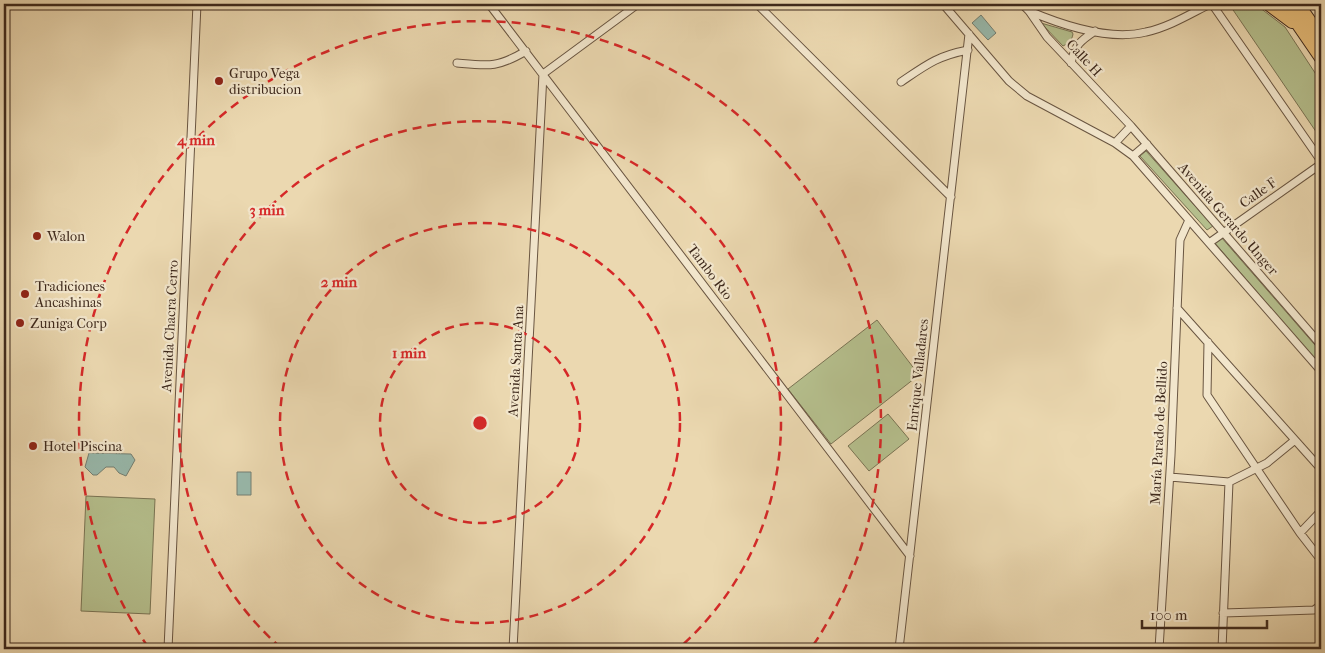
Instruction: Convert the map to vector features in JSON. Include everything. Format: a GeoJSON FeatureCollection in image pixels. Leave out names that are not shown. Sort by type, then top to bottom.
{"type":"FeatureCollection","features":[{"type":"Feature","properties":{"kind":"highway"},"geometry":{"type":"LineString","coordinates":[[1268,4],[1307,26]]}},
{"type":"Feature","properties":{"kind":"highway"},"geometry":{"type":"LineString","coordinates":[[1284,4],[1321,37]]}},
{"type":"Feature","properties":{"kind":"highway"},"geometry":{"type":"LineString","coordinates":[[1298,4],[1321,58]]}},
{"type":"Feature","properties":{"kind":"highway"},"geometry":{"type":"LineString","coordinates":[[1305,4],[1307,26]]}},
{"type":"Feature","properties":{"kind":"street","name":"Avenida Chacra Cerro"},"geometry":{"type":"LineString","coordinates":[[168,649],[197,4]]}},
{"type":"Feature","properties":{"kind":"street","name":"Tambo Rio"},"geometry":{"type":"LineString","coordinates":[[489,4],[910,556]]}},
{"type":"Feature","properties":{"kind":"street"},"geometry":{"type":"LineString","coordinates":[[543,74],[638,4]]}},
{"type":"Feature","properties":{"kind":"street"},"geometry":{"type":"LineString","coordinates":[[757,4],[951,197]]}},
{"type":"Feature","properties":{"kind":"street"},"geometry":{"type":"LineString","coordinates":[[944,4],[1009,81],[1027,96],[1115,143],[1133,156],[1321,371]]}},
{"type":"Feature","properties":{"kind":"street","name":"Calle H"},"geometry":{"type":"LineString","coordinates":[[1022,4],[1071,63],[1131,126]]}},
{"type":"Feature","properties":{"kind":"street"},"geometry":{"type":"LineString","coordinates":[[1029,11],[1050,20],[1095,31],[1119,34],[1145,33],[1165,26],[1211,4],[1321,162]]}},
{"type":"Feature","properties":{"kind":"street"},"geometry":{"type":"LineString","coordinates":[[1071,63],[1074,51],[1082,40],[1095,31]]}},
{"type":"Feature","properties":{"kind":"street","name":"Enrique Valladares"},"geometry":{"type":"LineString","coordinates":[[899,649],[969,34]]}},
{"type":"Feature","properties":{"kind":"street"},"geometry":{"type":"LineString","coordinates":[[901,82],[935,59],[950,53],[968,50]]}},
{"type":"Feature","properties":{"kind":"street"},"geometry":{"type":"LineString","coordinates":[[457,63],[490,66],[509,60],[526,51]]}},
{"type":"Feature","properties":{"kind":"street","name":"Avenida Santa Ana"},"geometry":{"type":"LineString","coordinates":[[513,649],[543,74]]}},
{"type":"Feature","properties":{"kind":"street"},"geometry":{"type":"LineString","coordinates":[[1115,143],[1131,126]]}},
{"type":"Feature","properties":{"kind":"street","name":"Avenida Gerardo Unger"},"geometry":{"type":"LineString","coordinates":[[1131,126],[1321,345]]}},
{"type":"Feature","properties":{"kind":"street"},"geometry":{"type":"LineString","coordinates":[[1133,156],[1147,144]]}},
{"type":"Feature","properties":{"kind":"street","name":"Calle F"},"geometry":{"type":"LineString","coordinates":[[1209,243],[1321,162]]}},
{"type":"Feature","properties":{"kind":"street","name":"María Parado de Bellido"},"geometry":{"type":"LineString","coordinates":[[1159,649],[1170,477],[1180,240],[1189,220]]}},
{"type":"Feature","properties":{"kind":"street"},"geometry":{"type":"LineString","coordinates":[[1177,308],[1321,469]]}},
{"type":"Feature","properties":{"kind":"street"},"geometry":{"type":"LineString","coordinates":[[1208,342],[1207,395],[1300,533],[1321,560]]}},
{"type":"Feature","properties":{"kind":"street"},"geometry":{"type":"LineString","coordinates":[[1170,477],[1229,482],[1267,463],[1295,440]]}},
{"type":"Feature","properties":{"kind":"street"},"geometry":{"type":"LineString","coordinates":[[1222,649],[1229,482]]}},
{"type":"Feature","properties":{"kind":"street"},"geometry":{"type":"LineString","coordinates":[[1300,533],[1321,511]]}},
{"type":"Feature","properties":{"kind":"street"},"geometry":{"type":"LineString","coordinates":[[1223,613],[1314,610],[1321,605]]}},
{"type":"Feature","properties":{"kind":"green space"},"geometry":{"type":"Polygon","coordinates":[[[1229,4],[1255,4],[1285,27],[1321,82],[1321,139],[1229,4]]]}},
{"type":"Feature","properties":{"kind":"green space"},"geometry":{"type":"Polygon","coordinates":[[[1041,23],[1072,32],[1072,38],[1063,46],[1041,23]]]}},
{"type":"Feature","properties":{"kind":"green space"},"geometry":{"type":"Polygon","coordinates":[[[1146,151],[1213,226],[1207,230],[1140,156],[1146,151]]]}},
{"type":"Feature","properties":{"kind":"green space"},"geometry":{"type":"Polygon","coordinates":[[[1221,237],[1321,352],[1321,366],[1214,242],[1221,237]]]}},
{"type":"Feature","properties":{"kind":"green space"},"geometry":{"type":"Polygon","coordinates":[[[877,320],[919,375],[831,444],[788,389],[877,320]]]}},
{"type":"Feature","properties":{"kind":"green space"},"geometry":{"type":"Polygon","coordinates":[[[888,414],[909,439],[869,471],[848,446],[888,414]]]}},
{"type":"Feature","properties":{"kind":"green space"},"geometry":{"type":"Polygon","coordinates":[[[86,496],[155,499],[150,614],[81,611],[86,496]]]}},
{"type":"Feature","properties":{"kind":"shaded area"},"geometry":{"type":"Polygon","coordinates":[[[981,15],[996,33],[988,40],[972,23],[981,15]]]}},
{"type":"Feature","properties":{"kind":"shaded area"},"geometry":{"type":"Polygon","coordinates":[[[89,453],[131,454],[135,460],[126,476],[119,473],[114,467],[106,467],[97,475],[93,475],[85,467],[89,453]]]}},
{"type":"Feature","properties":{"kind":"shaded area"},"geometry":{"type":"Polygon","coordinates":[[[237,472],[251,472],[251,495],[237,495],[237,472]]]}},
{"type":"Feature","properties":{"kind":"place","name":"Grupo Vega distribucion"},"geometry":{"type":"Point","coordinates":[219,81]}},
{"type":"Feature","properties":{"kind":"place","name":"Walon"},"geometry":{"type":"Point","coordinates":[37,236]}},
{"type":"Feature","properties":{"kind":"place","name":"Tradiciones Ancashinas"},"geometry":{"type":"Point","coordinates":[25,294]}},
{"type":"Feature","properties":{"kind":"place","name":"Zuniga Corp"},"geometry":{"type":"Point","coordinates":[20,323]}},
{"type":"Feature","properties":{"kind":"place","name":"Hotel Piscina"},"geometry":{"type":"Point","coordinates":[33,446]}}]}
